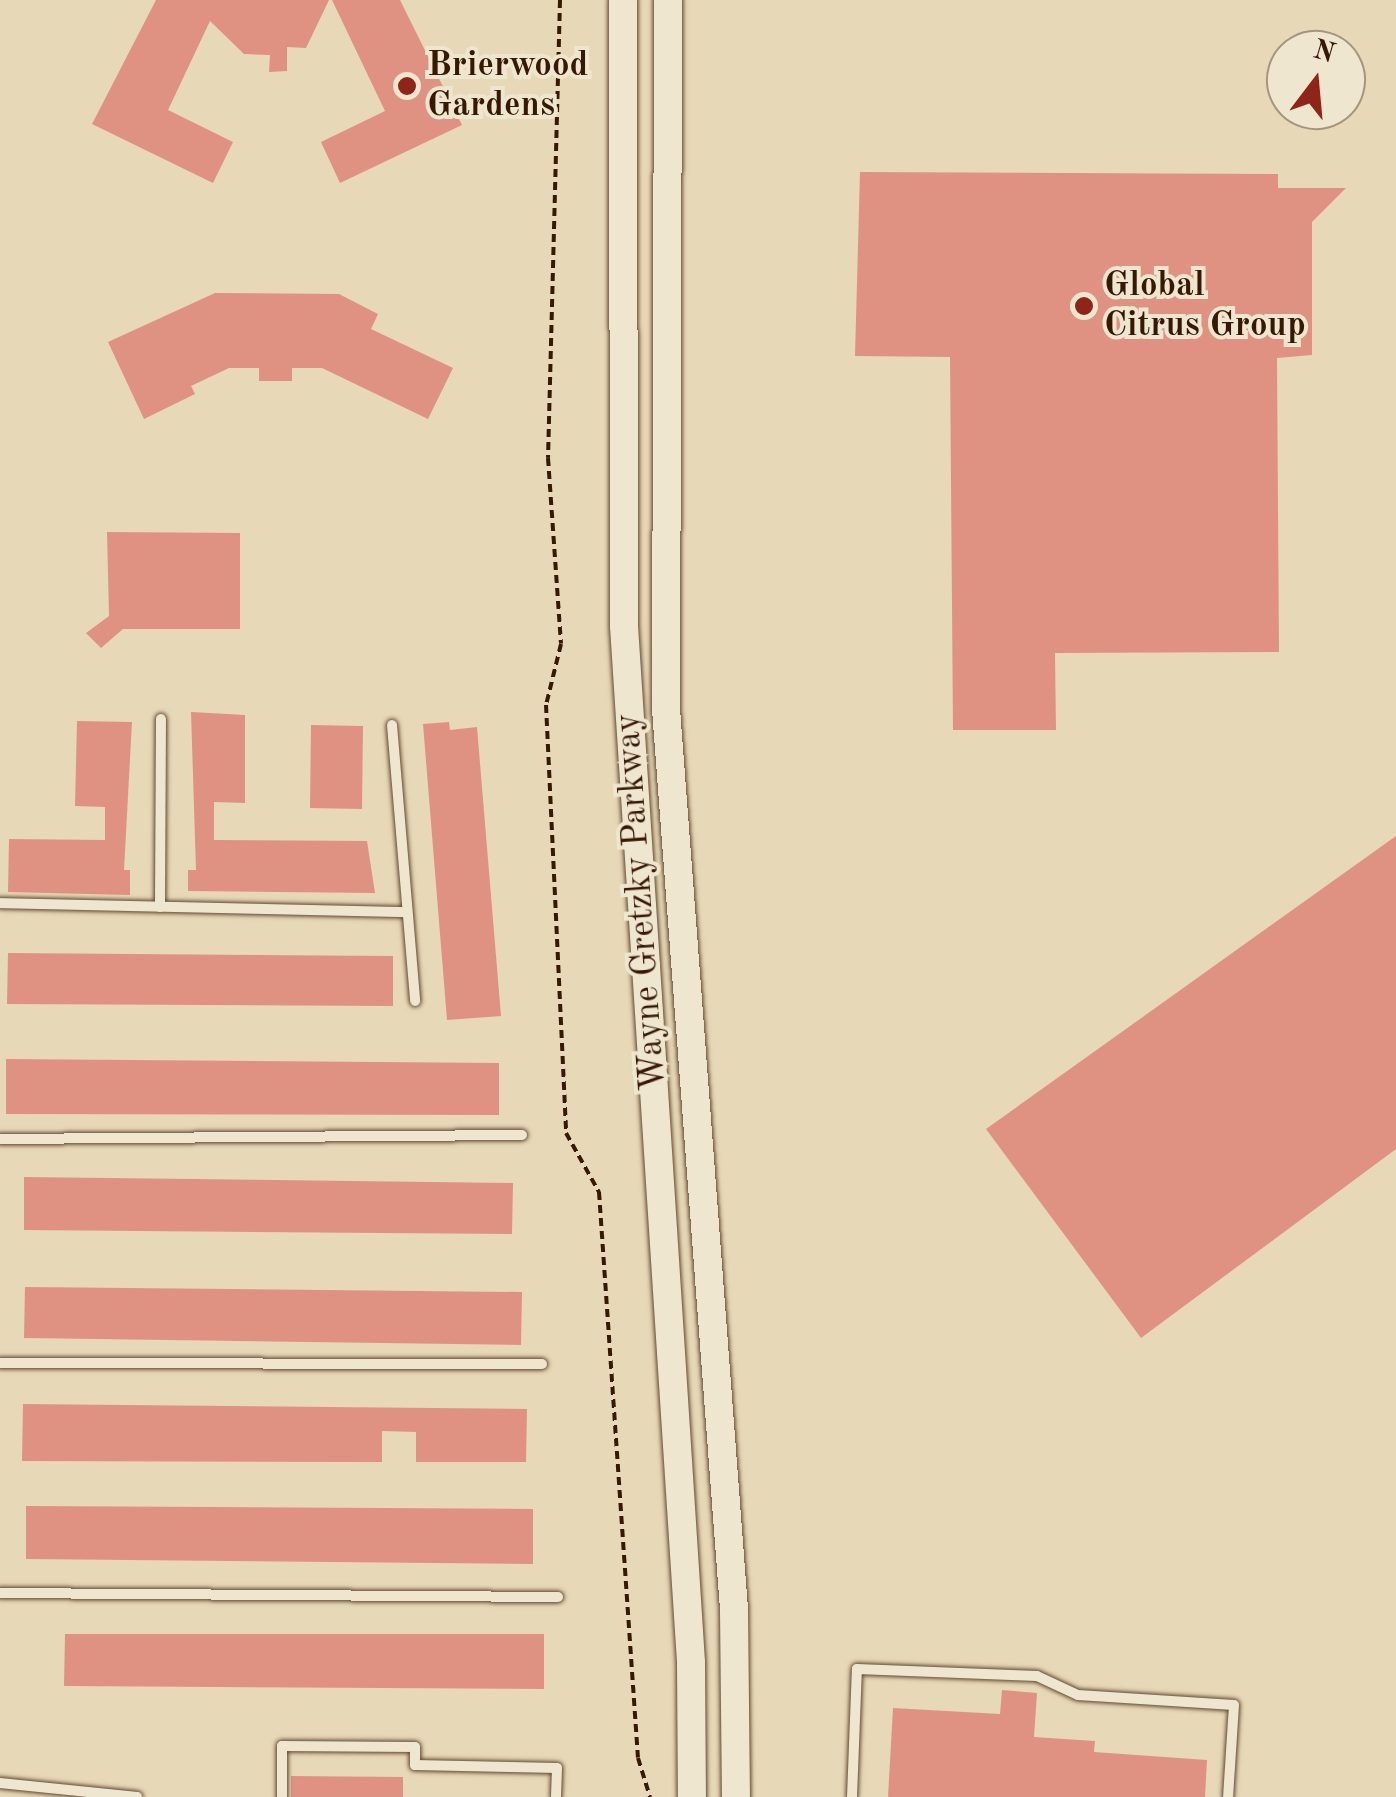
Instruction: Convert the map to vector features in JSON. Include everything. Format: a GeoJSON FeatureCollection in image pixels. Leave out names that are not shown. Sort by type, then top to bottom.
{"type":"FeatureCollection","features":[{"type":"Feature","properties":{"kind":"main road","name":"Wayne Gretzky Parkway"},"geometry":{"type":"LineString","coordinates":[[623,0],[624,626],[690,1663],[692,1797]]}},
{"type":"Feature","properties":{"kind":"main road","name":"Wayne Gretzky Parkway"},"geometry":{"type":"LineString","coordinates":[[668,0],[666,710],[734,1610],[736,1797]]}},
{"type":"Feature","properties":{"kind":"lane"},"geometry":{"type":"LineString","coordinates":[[160,906],[161,719]]}},
{"type":"Feature","properties":{"kind":"lane"},"geometry":{"type":"LineString","coordinates":[[392,724],[415,1001]]}},
{"type":"Feature","properties":{"kind":"lane"},"geometry":{"type":"LineString","coordinates":[[0,903],[406,912]]}},
{"type":"Feature","properties":{"kind":"lane"},"geometry":{"type":"LineString","coordinates":[[0,1139],[522,1135]]}},
{"type":"Feature","properties":{"kind":"lane"},"geometry":{"type":"LineString","coordinates":[[0,1363],[542,1364]]}},
{"type":"Feature","properties":{"kind":"lane"},"geometry":{"type":"LineString","coordinates":[[0,1593],[558,1597]]}},
{"type":"Feature","properties":{"kind":"lane"},"geometry":{"type":"LineString","coordinates":[[852,1797],[857,1669],[1038,1676],[1078,1695],[1234,1705],[1228,1797]]}},
{"type":"Feature","properties":{"kind":"lane"},"geometry":{"type":"LineString","coordinates":[[282,1797],[282,1746],[415,1748],[414,1766],[557,1768],[556,1797]]}},
{"type":"Feature","properties":{"kind":"lane"},"geometry":{"type":"LineString","coordinates":[[0,1784],[137,1797]]}},
{"type":"Feature","properties":{"kind":"path"},"geometry":{"type":"LineString","coordinates":[[560,0],[548,458],[561,644],[546,705],[566,1134],[599,1192],[638,1758],[650,1797]]}},
{"type":"Feature","properties":{"kind":"building"},"geometry":{"type":"Polygon","coordinates":[[[156,0],[329,0],[306,48],[287,47],[287,71],[269,72],[270,55],[244,54],[210,21],[168,110],[233,142],[213,183],[92,124],[156,0]]]}},
{"type":"Feature","properties":{"kind":"building"},"geometry":{"type":"Polygon","coordinates":[[[332,0],[400,0],[462,125],[340,183],[321,142],[385,111],[332,0]]]}},
{"type":"Feature","properties":{"kind":"building"},"geometry":{"type":"Polygon","coordinates":[[[860,172],[1278,174],[1278,188],[1346,188],[1312,222],[1312,355],[1277,358],[1279,652],[1055,653],[1056,730],[953,730],[950,357],[855,356],[860,172]]]}},
{"type":"Feature","properties":{"kind":"building"},"geometry":{"type":"Polygon","coordinates":[[[215,293],[339,294],[378,314],[371,329],[453,368],[428,419],[322,368],[292,368],[292,381],[259,381],[259,368],[229,368],[191,386],[195,394],[144,419],[108,342],[215,293]]]}},
{"type":"Feature","properties":{"kind":"building"},"geometry":{"type":"Polygon","coordinates":[[[107,532],[240,533],[240,629],[123,629],[101,648],[86,633],[109,616],[107,532]]]}},
{"type":"Feature","properties":{"kind":"building"},"geometry":{"type":"Polygon","coordinates":[[[191,712],[245,715],[245,803],[214,802],[214,840],[367,841],[375,893],[188,891],[188,870],[196,870],[191,712]]]}},
{"type":"Feature","properties":{"kind":"building"},"geometry":{"type":"Polygon","coordinates":[[[77,721],[132,722],[124,870],[130,870],[130,895],[8,892],[9,839],[105,840],[105,807],[75,806],[77,721]]]}},
{"type":"Feature","properties":{"kind":"building"},"geometry":{"type":"Polygon","coordinates":[[[449,722],[450,730],[477,727],[501,1016],[447,1020],[423,724],[449,722]]]}},
{"type":"Feature","properties":{"kind":"building"},"geometry":{"type":"Polygon","coordinates":[[[311,725],[363,726],[362,809],[310,808],[311,725]]]}},
{"type":"Feature","properties":{"kind":"building"},"geometry":{"type":"Polygon","coordinates":[[[1396,836],[1396,1149],[1141,1338],[986,1129],[1396,836]]]}},
{"type":"Feature","properties":{"kind":"building"},"geometry":{"type":"Polygon","coordinates":[[[8,953],[393,956],[393,1006],[7,1004],[8,953]]]}},
{"type":"Feature","properties":{"kind":"building"},"geometry":{"type":"Polygon","coordinates":[[[6,1059],[499,1063],[499,1115],[6,1114],[6,1059]]]}},
{"type":"Feature","properties":{"kind":"building"},"geometry":{"type":"Polygon","coordinates":[[[24,1177],[513,1183],[512,1234],[24,1230],[24,1177]]]}},
{"type":"Feature","properties":{"kind":"building"},"geometry":{"type":"Polygon","coordinates":[[[25,1287],[522,1292],[521,1345],[24,1338],[25,1287]]]}},
{"type":"Feature","properties":{"kind":"building"},"geometry":{"type":"Polygon","coordinates":[[[23,1404],[527,1409],[526,1462],[416,1462],[416,1432],[382,1431],[382,1462],[22,1461],[23,1404]]]}},
{"type":"Feature","properties":{"kind":"building"},"geometry":{"type":"Polygon","coordinates":[[[26,1506],[533,1509],[533,1564],[26,1559],[26,1506]]]}},
{"type":"Feature","properties":{"kind":"building"},"geometry":{"type":"Polygon","coordinates":[[[65,1634],[544,1634],[544,1689],[64,1686],[65,1634]]]}},
{"type":"Feature","properties":{"kind":"building"},"geometry":{"type":"Polygon","coordinates":[[[1002,1690],[1037,1693],[1034,1737],[1095,1741],[1094,1752],[1207,1760],[1205,1797],[888,1797],[893,1708],[1000,1714],[1002,1690]]]}},
{"type":"Feature","properties":{"kind":"building"},"geometry":{"type":"Polygon","coordinates":[[[291,1776],[403,1777],[403,1797],[291,1797],[291,1776]]]}},
{"type":"Feature","properties":{"kind":"place","name":"Brierwood Gardens"},"geometry":{"type":"Point","coordinates":[407,86]}},
{"type":"Feature","properties":{"kind":"place","name":"Global Citrus Group"},"geometry":{"type":"Point","coordinates":[1084,306]}}]}
